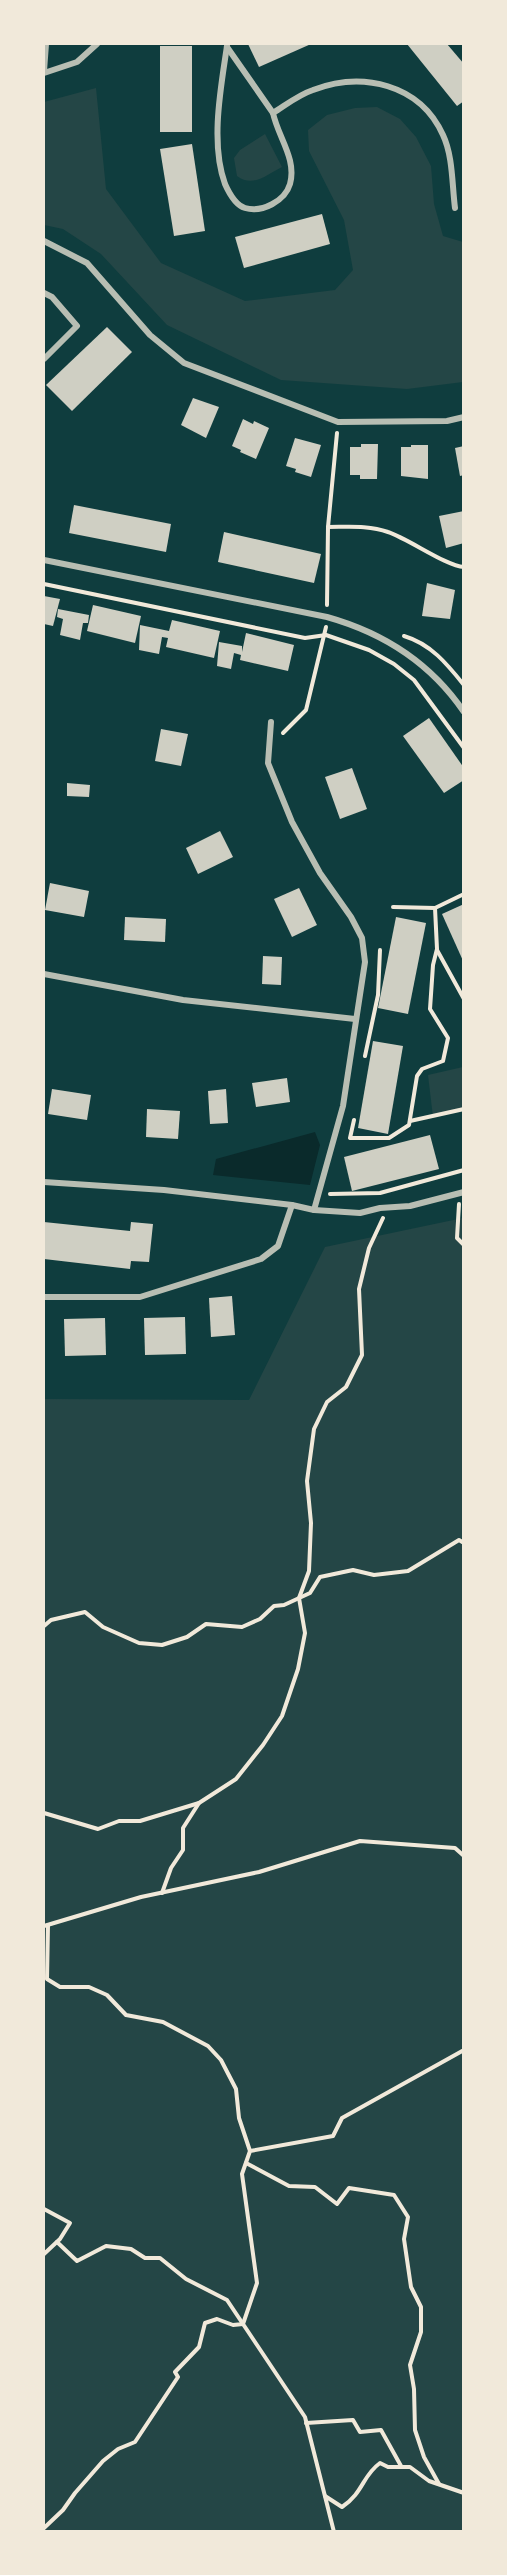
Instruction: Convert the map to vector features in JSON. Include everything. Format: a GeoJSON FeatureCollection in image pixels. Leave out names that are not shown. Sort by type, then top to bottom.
{"type":"FeatureCollection","features":[{"type":"Feature","properties":{"kind":"street"},"geometry":{"type":"LineString","coordinates":[[46,44],[44,72],[77,62],[97,44]]}},
{"type":"Feature","properties":{"kind":"street"},"geometry":{"type":"LineString","coordinates":[[227,45],[273,113],[290,160],[290,184],[285,193],[272,204],[258,209],[243,208],[232,197],[224,182],[218,136],[219,102],[227,45]]}},
{"type":"Feature","properties":{"kind":"street"},"geometry":{"type":"LineString","coordinates":[[273,113],[299,96],[327,86],[363,81],[396,87],[423,108],[444,135],[449,155],[455,208]]}},
{"type":"Feature","properties":{"kind":"street"},"geometry":{"type":"LineString","coordinates":[[44,240],[87,263],[150,335],[184,363],[338,422],[447,421],[464,417]]}},
{"type":"Feature","properties":{"kind":"street"},"geometry":{"type":"LineString","coordinates":[[44,293],[52,297],[77,326],[44,359]]}},
{"type":"Feature","properties":{"kind":"street"},"geometry":{"type":"LineString","coordinates":[[44,560],[327,616],[373,632],[415,658],[438,679],[464,712]]}},
{"type":"Feature","properties":{"kind":"street"},"geometry":{"type":"LineString","coordinates":[[271,722],[268,763],[292,822],[320,873],[351,917],[362,938],[365,962],[343,1106],[314,1210]]}},
{"type":"Feature","properties":{"kind":"street"},"geometry":{"type":"LineString","coordinates":[[44,974],[183,1000],[355,1019]]}},
{"type":"Feature","properties":{"kind":"street"},"geometry":{"type":"LineString","coordinates":[[44,1182],[152,1189],[292,1205],[314,1210],[360,1213],[389,1207],[410,1206],[462,1193]]}},
{"type":"Feature","properties":{"kind":"street"},"geometry":{"type":"LineString","coordinates":[[44,1297],[140,1298],[261,1259],[278,1246],[292,1205]]}},
{"type":"Feature","properties":{"kind":"path"},"geometry":{"type":"LineString","coordinates":[[271,722],[283,733],[306,710],[326,635],[328,527],[338,422]]}},
{"type":"Feature","properties":{"kind":"path"},"geometry":{"type":"LineString","coordinates":[[328,527],[369,527],[387,531],[452,564],[464,567]]}},
{"type":"Feature","properties":{"kind":"path"},"geometry":{"type":"LineString","coordinates":[[44,584],[304,638],[326,635],[369,650],[394,664],[414,680],[464,748]]}},
{"type":"Feature","properties":{"kind":"path"},"geometry":{"type":"LineString","coordinates":[[393,907],[435,908],[464,894]]}},
{"type":"Feature","properties":{"kind":"path"},"geometry":{"type":"LineString","coordinates":[[435,908],[434,930],[437,949],[464,999]]}},
{"type":"Feature","properties":{"kind":"path"},"geometry":{"type":"LineString","coordinates":[[356,1111],[350,1138],[389,1138],[409,1125],[417,1076],[422,1069],[443,1061],[448,1038],[430,1009],[433,965],[437,949]]}},
{"type":"Feature","properties":{"kind":"path"},"geometry":{"type":"LineString","coordinates":[[365,1059],[378,995],[380,950]]}},
{"type":"Feature","properties":{"kind":"path"},"geometry":{"type":"LineString","coordinates":[[410,1121],[464,1109]]}},
{"type":"Feature","properties":{"kind":"path"},"geometry":{"type":"LineString","coordinates":[[320,1193],[380,1193],[464,1170]]}},
{"type":"Feature","properties":{"kind":"path"},"geometry":{"type":"LineString","coordinates":[[462,1193],[457,1238],[464,1245]]}},
{"type":"Feature","properties":{"kind":"path"},"geometry":{"type":"LineString","coordinates":[[44,1813],[98,1828],[119,1821],[140,1821],[199,1803],[236,1779],[282,1716],[298,1669],[305,1633],[299,1598],[309,1571],[311,1523],[307,1481],[314,1429],[327,1402],[346,1387],[362,1355],[359,1289],[369,1248],[389,1207]]}},
{"type":"Feature","properties":{"kind":"path"},"geometry":{"type":"LineString","coordinates":[[44,1626],[51,1620],[85,1612],[103,1627],[139,1643],[162,1646],[187,1637],[206,1624],[242,1627],[260,1619],[274,1606],[284,1605],[310,1593],[320,1578],[353,1570],[374,1575],[408,1571],[459,1540],[464,1543]]}},
{"type":"Feature","properties":{"kind":"path"},"geometry":{"type":"LineString","coordinates":[[162,1893],[171,1868],[183,1850],[183,1828],[199,1803]]}},
{"type":"Feature","properties":{"kind":"path"},"geometry":{"type":"LineString","coordinates":[[243,2324],[257,2283],[242,2174],[250,2151],[239,2118],[236,2089],[221,2060],[208,2046],[163,2022],[126,2015],[107,1995],[89,1987],[60,1987],[47,1979],[46,1926],[162,1893],[259,1872],[360,1841],[454,1848],[464,1856]]}},
{"type":"Feature","properties":{"kind":"path"},"geometry":{"type":"LineString","coordinates":[[250,2151],[333,2136],[342,2118],[464,2050]]}},
{"type":"Feature","properties":{"kind":"path"},"geometry":{"type":"LineString","coordinates":[[246,2163],[289,2186],[315,2187],[338,2204],[349,2188],[393,2195],[408,2217],[404,2239],[411,2287],[421,2307],[421,2332],[410,2365],[414,2389],[415,2430],[424,2457],[439,2484]]}},
{"type":"Feature","properties":{"kind":"path"},"geometry":{"type":"LineString","coordinates":[[44,2209],[69,2223],[57,2242],[44,2254]]}},
{"type":"Feature","properties":{"kind":"path"},"geometry":{"type":"LineString","coordinates":[[57,2242],[77,2260],[106,2246],[131,2249],[145,2258],[160,2258],[186,2279],[227,2300],[306,2423],[334,2532]]}},
{"type":"Feature","properties":{"kind":"path"},"geometry":{"type":"LineString","coordinates":[[44,2528],[63,2510],[103,2461],[118,2449],[135,2442],[177,2377],[175,2373],[199,2347],[205,2323],[217,2319],[233,2325],[243,2324]]}},
{"type":"Feature","properties":{"kind":"path"},"geometry":{"type":"LineString","coordinates":[[306,2423],[353,2420],[360,2433],[381,2430],[401,2466]]}},
{"type":"Feature","properties":{"kind":"path"},"geometry":{"type":"LineString","coordinates":[[325,2496],[342,2507],[354,2499],[364,2485],[369,2470],[380,2463],[388,2468],[401,2466],[420,2472],[429,2481],[464,2493]]}},
{"type":"Feature","properties":{"kind":"shaded area"},"geometry":{"type":"Polygon","coordinates":[[[96,88],[106,189],[161,263],[245,301],[335,290],[353,270],[344,220],[309,151],[308,130],[327,115],[355,108],[377,107],[400,119],[416,137],[431,166],[434,204],[443,236],[463,242],[463,382],[407,389],[281,380],[167,325],[101,254],[63,229],[44,225],[44,102],[96,88]]]}},
{"type":"Feature","properties":{"kind":"shaded area"},"geometry":{"type":"Polygon","coordinates":[[[265,134],[282,167],[254,181],[237,176],[234,158],[240,150],[265,134]]]}},
{"type":"Feature","properties":{"kind":"shaded area"},"geometry":{"type":"Polygon","coordinates":[[[463,1067],[463,1109],[433,1117],[428,1075],[463,1067]]]}},
{"type":"Feature","properties":{"kind":"shaded area"},"geometry":{"type":"Polygon","coordinates":[[[315,1132],[320,1145],[310,1185],[213,1175],[216,1159],[315,1132]]]}},
{"type":"Feature","properties":{"kind":"shaded area"},"geometry":{"type":"Polygon","coordinates":[[[463,1218],[463,2531],[44,2532],[44,1399],[249,1400],[325,1247],[463,1218]]]}},
{"type":"Feature","properties":{"kind":"building"},"geometry":{"type":"Polygon","coordinates":[[[248,44],[311,44],[259,67],[248,44]]]}},
{"type":"Feature","properties":{"kind":"building"},"geometry":{"type":"Polygon","coordinates":[[[407,44],[447,44],[464,64],[464,101],[457,106],[407,44]]]}},
{"type":"Feature","properties":{"kind":"building"},"geometry":{"type":"Polygon","coordinates":[[[160,46],[192,46],[192,132],[160,132],[160,46]]]}},
{"type":"Feature","properties":{"kind":"building"},"geometry":{"type":"Polygon","coordinates":[[[192,144],[205,231],[174,236],[160,149],[192,144]]]}},
{"type":"Feature","properties":{"kind":"building"},"geometry":{"type":"Polygon","coordinates":[[[322,214],[330,244],[244,268],[235,237],[322,214]]]}},
{"type":"Feature","properties":{"kind":"building"},"geometry":{"type":"Polygon","coordinates":[[[107,327],[132,352],[72,411],[46,385],[107,327]]]}},
{"type":"Feature","properties":{"kind":"building"},"geometry":{"type":"Polygon","coordinates":[[[193,398],[219,407],[206,438],[181,425],[193,398]]]}},
{"type":"Feature","properties":{"kind":"building"},"geometry":{"type":"Polygon","coordinates":[[[243,419],[269,428],[256,459],[232,446],[243,419]]]}},
{"type":"Feature","properties":{"kind":"building"},"geometry":{"type":"Polygon","coordinates":[[[295,438],[321,445],[311,477],[295,472],[296,469],[286,466],[295,438]]]}},
{"type":"Feature","properties":{"kind":"building"},"geometry":{"type":"Polygon","coordinates":[[[361,444],[378,444],[377,479],[360,479],[360,475],[350,475],[350,447],[361,447],[361,444]]]}},
{"type":"Feature","properties":{"kind":"building"},"geometry":{"type":"Polygon","coordinates":[[[411,445],[428,445],[428,479],[401,476],[401,447],[411,447],[411,445]]]}},
{"type":"Feature","properties":{"kind":"building"},"geometry":{"type":"Polygon","coordinates":[[[464,446],[464,475],[460,476],[455,448],[464,446]]]}},
{"type":"Feature","properties":{"kind":"building"},"geometry":{"type":"Polygon","coordinates":[[[74,505],[171,524],[166,552],[69,533],[74,505]]]}},
{"type":"Feature","properties":{"kind":"building"},"geometry":{"type":"Polygon","coordinates":[[[464,511],[464,543],[446,548],[439,516],[464,511]]]}},
{"type":"Feature","properties":{"kind":"building"},"geometry":{"type":"Polygon","coordinates":[[[224,532],[321,554],[314,583],[218,562],[224,532]]]}},
{"type":"Feature","properties":{"kind":"building"},"geometry":{"type":"Polygon","coordinates":[[[427,583],[455,590],[450,619],[422,616],[427,583]]]}},
{"type":"Feature","properties":{"kind":"building"},"geometry":{"type":"Polygon","coordinates":[[[44,596],[60,599],[53,626],[44,624],[44,596]]]}},
{"type":"Feature","properties":{"kind":"building"},"geometry":{"type":"Polygon","coordinates":[[[93,605],[141,616],[135,643],[87,631],[93,605]]]}},
{"type":"Feature","properties":{"kind":"building"},"geometry":{"type":"Polygon","coordinates":[[[58,609],[89,615],[88,623],[83,623],[80,640],[60,635],[63,619],[57,617],[58,609]]]}},
{"type":"Feature","properties":{"kind":"building"},"geometry":{"type":"Polygon","coordinates":[[[172,620],[220,631],[214,658],[166,647],[168,638],[162,637],[159,654],[139,650],[140,625],[169,631],[172,620]]]}},
{"type":"Feature","properties":{"kind":"building"},"geometry":{"type":"Polygon","coordinates":[[[246,633],[294,645],[288,671],[240,660],[241,655],[234,653],[231,669],[217,666],[219,642],[242,646],[242,652],[246,633]]]}},
{"type":"Feature","properties":{"kind":"building"},"geometry":{"type":"Polygon","coordinates":[[[429,718],[464,768],[464,780],[444,793],[403,736],[429,718]]]}},
{"type":"Feature","properties":{"kind":"building"},"geometry":{"type":"Polygon","coordinates":[[[161,729],[188,734],[181,766],[155,761],[161,729]]]}},
{"type":"Feature","properties":{"kind":"building"},"geometry":{"type":"Polygon","coordinates":[[[352,768],[367,809],[340,819],[325,777],[352,768]]]}},
{"type":"Feature","properties":{"kind":"building"},"geometry":{"type":"Polygon","coordinates":[[[67,783],[90,785],[89,797],[67,796],[67,783]]]}},
{"type":"Feature","properties":{"kind":"building"},"geometry":{"type":"Polygon","coordinates":[[[220,831],[233,857],[198,874],[186,848],[220,831]]]}},
{"type":"Feature","properties":{"kind":"building"},"geometry":{"type":"Polygon","coordinates":[[[50,883],[89,891],[84,917],[45,910],[50,883]]]}},
{"type":"Feature","properties":{"kind":"building"},"geometry":{"type":"Polygon","coordinates":[[[299,888],[317,925],[292,937],[274,899],[299,888]]]}},
{"type":"Feature","properties":{"kind":"building"},"geometry":{"type":"Polygon","coordinates":[[[464,904],[464,963],[442,914],[464,904]]]}},
{"type":"Feature","properties":{"kind":"building"},"geometry":{"type":"Polygon","coordinates":[[[125,917],[166,919],[165,942],[124,940],[125,917]]]}},
{"type":"Feature","properties":{"kind":"building"},"geometry":{"type":"Polygon","coordinates":[[[396,917],[426,923],[408,1014],[378,1008],[396,917]]]}},
{"type":"Feature","properties":{"kind":"building"},"geometry":{"type":"Polygon","coordinates":[[[263,956],[282,957],[281,985],[262,984],[263,956]]]}},
{"type":"Feature","properties":{"kind":"building"},"geometry":{"type":"Polygon","coordinates":[[[373,1041],[403,1046],[388,1134],[358,1128],[373,1041]]]}},
{"type":"Feature","properties":{"kind":"building"},"geometry":{"type":"Polygon","coordinates":[[[287,1078],[290,1102],[256,1107],[252,1083],[287,1078]]]}},
{"type":"Feature","properties":{"kind":"building"},"geometry":{"type":"Polygon","coordinates":[[[52,1089],[91,1095],[87,1120],[48,1114],[52,1089]]]}},
{"type":"Feature","properties":{"kind":"building"},"geometry":{"type":"Polygon","coordinates":[[[226,1089],[228,1123],[210,1124],[208,1091],[226,1089]]]}},
{"type":"Feature","properties":{"kind":"building"},"geometry":{"type":"Polygon","coordinates":[[[147,1109],[180,1111],[178,1139],[146,1137],[147,1109]]]}},
{"type":"Feature","properties":{"kind":"building"},"geometry":{"type":"Polygon","coordinates":[[[430,1135],[439,1169],[352,1191],[344,1157],[430,1135]]]}},
{"type":"Feature","properties":{"kind":"building"},"geometry":{"type":"Polygon","coordinates":[[[44,1222],[130,1231],[131,1222],[153,1224],[149,1262],[131,1261],[130,1269],[44,1259],[44,1222]]]}},
{"type":"Feature","properties":{"kind":"building"},"geometry":{"type":"Polygon","coordinates":[[[232,1296],[235,1335],[211,1337],[209,1298],[232,1296]]]}},
{"type":"Feature","properties":{"kind":"building"},"geometry":{"type":"Polygon","coordinates":[[[185,1317],[186,1354],[145,1355],[144,1318],[185,1317]]]}},
{"type":"Feature","properties":{"kind":"building"},"geometry":{"type":"Polygon","coordinates":[[[105,1318],[106,1355],[65,1356],[64,1319],[105,1318]]]}}]}
